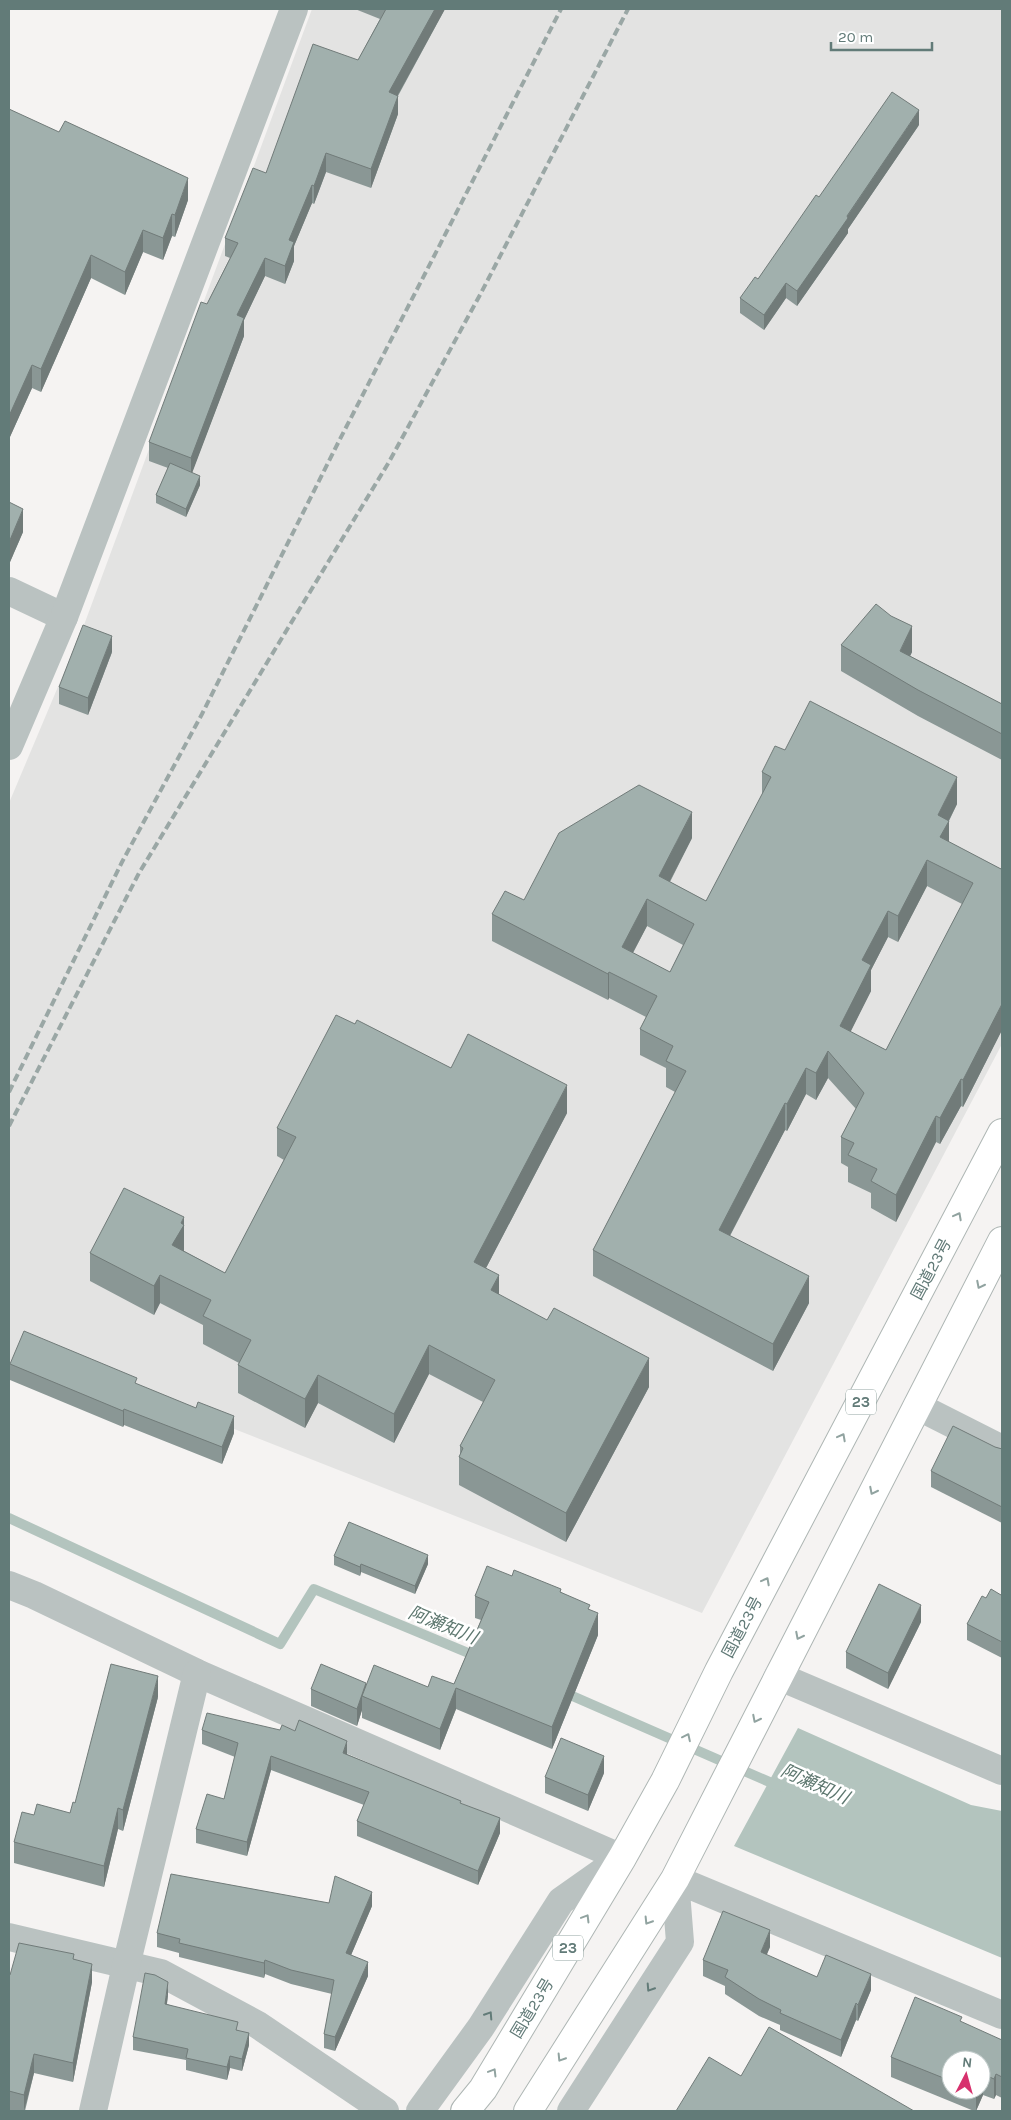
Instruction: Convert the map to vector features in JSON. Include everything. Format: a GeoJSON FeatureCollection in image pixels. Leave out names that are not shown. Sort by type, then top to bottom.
{"type":"FeatureCollection","features":[{"type":"Feature","properties":{"kind":"highway","name":"国道23号"},"geometry":{"type":"LineString","coordinates":[[465,2111],[483,2089],[622,1858],[665,1781],[719,1671],[1002,1133]]}},
{"type":"Feature","properties":{"kind":"highway"},"geometry":{"type":"LineString","coordinates":[[528,2111],[678,1871],[1002,1241]]}},
{"type":"Feature","properties":{"kind":"street"},"geometry":{"type":"LineString","coordinates":[[9,746],[64,617],[294,9]]}},
{"type":"Feature","properties":{"kind":"street"},"geometry":{"type":"LineString","coordinates":[[9,591],[64,617]]}},
{"type":"Feature","properties":{"kind":"street"},"geometry":{"type":"LineString","coordinates":[[917,1406],[1002,1449]]}},
{"type":"Feature","properties":{"kind":"street"},"geometry":{"type":"LineString","coordinates":[[9,1585],[198,1673],[622,1858]]}},
{"type":"Feature","properties":{"kind":"street"},"geometry":{"type":"LineString","coordinates":[[93,2111],[126,1966],[198,1673]]}},
{"type":"Feature","properties":{"kind":"street"},"geometry":{"type":"LineString","coordinates":[[778,1676],[1002,1771]]}},
{"type":"Feature","properties":{"kind":"street"},"geometry":{"type":"LineString","coordinates":[[420,2111],[481,2027],[561,1901],[622,1858]]}},
{"type":"Feature","properties":{"kind":"street"},"geometry":{"type":"LineString","coordinates":[[571,2111],[680,1942],[678,1871],[1002,2015]]}},
{"type":"Feature","properties":{"kind":"street"},"geometry":{"type":"LineString","coordinates":[[9,1937],[161,1973],[258,2025],[385,2111]]}},
{"type":"Feature","properties":{"kind":"shaded area"},"geometry":{"type":"Polygon","coordinates":[[[312,9],[1002,9],[1002,1044],[702,1613],[23,1346],[9,1373],[9,803],[84,625],[312,9]]]}},
{"type":"Feature","properties":{"kind":"water"},"geometry":{"type":"Polygon","coordinates":[[[798,1728],[971,1805],[1002,1811],[1002,1958],[734,1846],[798,1728]]]}},
{"type":"Feature","properties":{"kind":"building"},"geometry":{"type":"Polygon","coordinates":[[[386,9],[435,9],[389,92],[398,96],[371,169],[326,153],[314,186],[312,185],[289,240],[294,242],[285,266],[265,258],[237,315],[244,318],[191,458],[149,442],[201,302],[207,304],[238,243],[225,238],[253,168],[266,173],[313,44],[358,60],[386,9]]]}},
{"type":"Feature","properties":{"kind":"building"},"geometry":{"type":"Polygon","coordinates":[[[892,92],[919,110],[797,291],[786,283],[764,315],[740,298],[755,277],[758,279],[816,195],[819,197],[892,92]]]}},
{"type":"Feature","properties":{"kind":"building"},"geometry":{"type":"Polygon","coordinates":[[[9,109],[59,132],[65,121],[188,178],[175,215],[172,214],[163,238],[143,230],[125,272],[91,255],[41,369],[32,365],[9,416],[9,109]]]}},
{"type":"Feature","properties":{"kind":"building"},"geometry":{"type":"Polygon","coordinates":[[[170,463],[200,476],[186,509],[156,495],[170,463]]]}},
{"type":"Feature","properties":{"kind":"building"},"geometry":{"type":"Polygon","coordinates":[[[9,502],[23,509],[10,540],[9,539],[9,502]]]}},
{"type":"Feature","properties":{"kind":"building"},"geometry":{"type":"Polygon","coordinates":[[[876,604],[891,616],[912,626],[900,651],[1002,704],[1002,734],[918,690],[841,645],[876,604]]]}},
{"type":"Feature","properties":{"kind":"building"},"geometry":{"type":"Polygon","coordinates":[[[83,625],[112,636],[88,698],[59,687],[83,625]]]}},
{"type":"Feature","properties":{"kind":"building"},"geometry":{"type":"Polygon","coordinates":[[[810,701],[957,777],[938,815],[949,821],[940,837],[1001,869],[1002,867],[1002,1004],[963,1080],[961,1079],[940,1118],[936,1116],[896,1195],[871,1181],[877,1169],[848,1155],[854,1143],[841,1137],[864,1093],[828,1051],[816,1073],[806,1068],[787,1104],[785,1103],[719,1230],[809,1276],[773,1344],[593,1250],[686,1071],[666,1061],[673,1046],[640,1029],[657,996],[609,972],[608,974],[492,914],[505,891],[524,900],[559,833],[639,785],[692,812],[659,876],[706,901],[771,777],[762,772],[775,746],[785,750],[810,701]],[[927,860],[898,916],[888,911],[862,960],[871,965],[840,1026],[886,1050],[973,883],[927,860]],[[647,899],[622,947],[670,972],[694,924],[647,899]]]}},
{"type":"Feature","properties":{"kind":"building"},"geometry":{"type":"Polygon","coordinates":[[[336,1015],[355,1024],[357,1020],[451,1068],[468,1034],[567,1085],[474,1262],[499,1275],[491,1290],[547,1320],[554,1308],[649,1358],[566,1513],[459,1457],[463,1448],[460,1446],[495,1380],[429,1345],[394,1414],[318,1375],[305,1399],[238,1365],[251,1340],[203,1316],[211,1300],[160,1275],[154,1286],[90,1253],[124,1188],[184,1217],[181,1223],[184,1225],[172,1245],[225,1273],[296,1137],[277,1128],[336,1015]]]}},
{"type":"Feature","properties":{"kind":"building"},"geometry":{"type":"Polygon","coordinates":[[[24,1331],[137,1378],[135,1383],[196,1408],[198,1402],[234,1416],[222,1447],[124,1409],[123,1411],[10,1364],[24,1331]]]}},
{"type":"Feature","properties":{"kind":"building"},"geometry":{"type":"Polygon","coordinates":[[[953,1426],[1002,1449],[1002,1507],[931,1471],[953,1426]]]}},
{"type":"Feature","properties":{"kind":"building"},"geometry":{"type":"Polygon","coordinates":[[[349,1522],[428,1555],[415,1586],[361,1564],[360,1567],[334,1556],[349,1522]]]}},
{"type":"Feature","properties":{"kind":"building"},"geometry":{"type":"Polygon","coordinates":[[[487,1566],[512,1576],[514,1570],[561,1589],[560,1592],[590,1605],[588,1609],[598,1613],[552,1727],[456,1688],[440,1729],[362,1696],[374,1665],[428,1687],[432,1676],[454,1684],[489,1602],[475,1596],[487,1566]]]}},
{"type":"Feature","properties":{"kind":"building"},"geometry":{"type":"Polygon","coordinates":[[[879,1584],[921,1605],[888,1673],[846,1652],[879,1584]]]}},
{"type":"Feature","properties":{"kind":"building"},"geometry":{"type":"Polygon","coordinates":[[[991,1589],[1001,1595],[1002,1593],[1002,1642],[967,1624],[982,1596],[986,1598],[991,1589]]]}},
{"type":"Feature","properties":{"kind":"building"},"geometry":{"type":"Polygon","coordinates":[[[111,1664],[158,1676],[123,1810],[118,1808],[104,1866],[14,1842],[22,1812],[34,1815],[37,1804],[70,1813],[73,1802],[75,1803],[111,1664]]]}},
{"type":"Feature","properties":{"kind":"building"},"geometry":{"type":"Polygon","coordinates":[[[321,1664],[366,1683],[357,1709],[311,1689],[321,1664]]]}},
{"type":"Feature","properties":{"kind":"building"},"geometry":{"type":"Polygon","coordinates":[[[207,1713],[280,1730],[282,1725],[295,1731],[299,1720],[347,1741],[343,1753],[500,1818],[478,1871],[357,1821],[369,1792],[271,1756],[247,1842],[196,1829],[207,1794],[224,1799],[238,1743],[202,1730],[207,1713]]]}},
{"type":"Feature","properties":{"kind":"building"},"geometry":{"type":"Polygon","coordinates":[[[561,1738],[604,1756],[588,1795],[545,1777],[561,1738]]]}},
{"type":"Feature","properties":{"kind":"building"},"geometry":{"type":"Polygon","coordinates":[[[171,1874],[329,1903],[335,1876],[372,1892],[346,1953],[368,1962],[335,2037],[324,2034],[334,1980],[291,1970],[265,1960],[264,1963],[179,1943],[180,1939],[157,1933],[171,1874]]]}},
{"type":"Feature","properties":{"kind":"building"},"geometry":{"type":"Polygon","coordinates":[[[723,1911],[770,1930],[761,1952],[817,1977],[826,1955],[871,1974],[858,2005],[856,2003],[841,2040],[780,2013],[781,2010],[759,1999],[725,1977],[728,1970],[703,1960],[723,1911]]]}},
{"type":"Feature","properties":{"kind":"building"},"geometry":{"type":"Polygon","coordinates":[[[19,1943],[74,1954],[73,1959],[92,1964],[73,2063],[34,2054],[24,2095],[9,2091],[9,1975],[19,1943]]]}},
{"type":"Feature","properties":{"kind":"building"},"geometry":{"type":"Polygon","coordinates":[[[145,1973],[155,1975],[168,1982],[165,2004],[238,2022],[236,2030],[249,2033],[242,2059],[230,2056],[227,2067],[186,2058],[188,2049],[133,2037],[145,1973]]]}},
{"type":"Feature","properties":{"kind":"building"},"geometry":{"type":"Polygon","coordinates":[[[915,1997],[962,2017],[960,2021],[1002,2040],[1002,2077],[996,2074],[994,2079],[991,2078],[991,2050],[941,2050],[941,2077],[891,2057],[915,1997]]]}},
{"type":"Feature","properties":{"kind":"building"},"geometry":{"type":"Polygon","coordinates":[[[769,2027],[914,2111],[676,2111],[709,2057],[741,2076],[769,2027]]]}},
{"type":"Feature","properties":{"kind":"waterway","name":"阿瀬知川"},"geometry":{"type":"LineString","coordinates":[[9,1518],[280,1644],[314,1589],[478,1657]]}},
{"type":"Feature","properties":{"kind":"waterway","name":"阿瀬知川"},"geometry":{"type":"LineString","coordinates":[[561,1691],[781,1787]]}},
{"type":"Feature","properties":{"kind":"railway"},"geometry":{"type":"LineString","coordinates":[[9,1092],[122,862],[202,714],[338,443],[561,9]]}},
{"type":"Feature","properties":{"kind":"railway"},"geometry":{"type":"LineString","coordinates":[[9,1126],[139,873],[389,462],[481,293],[628,9]]}}]}
